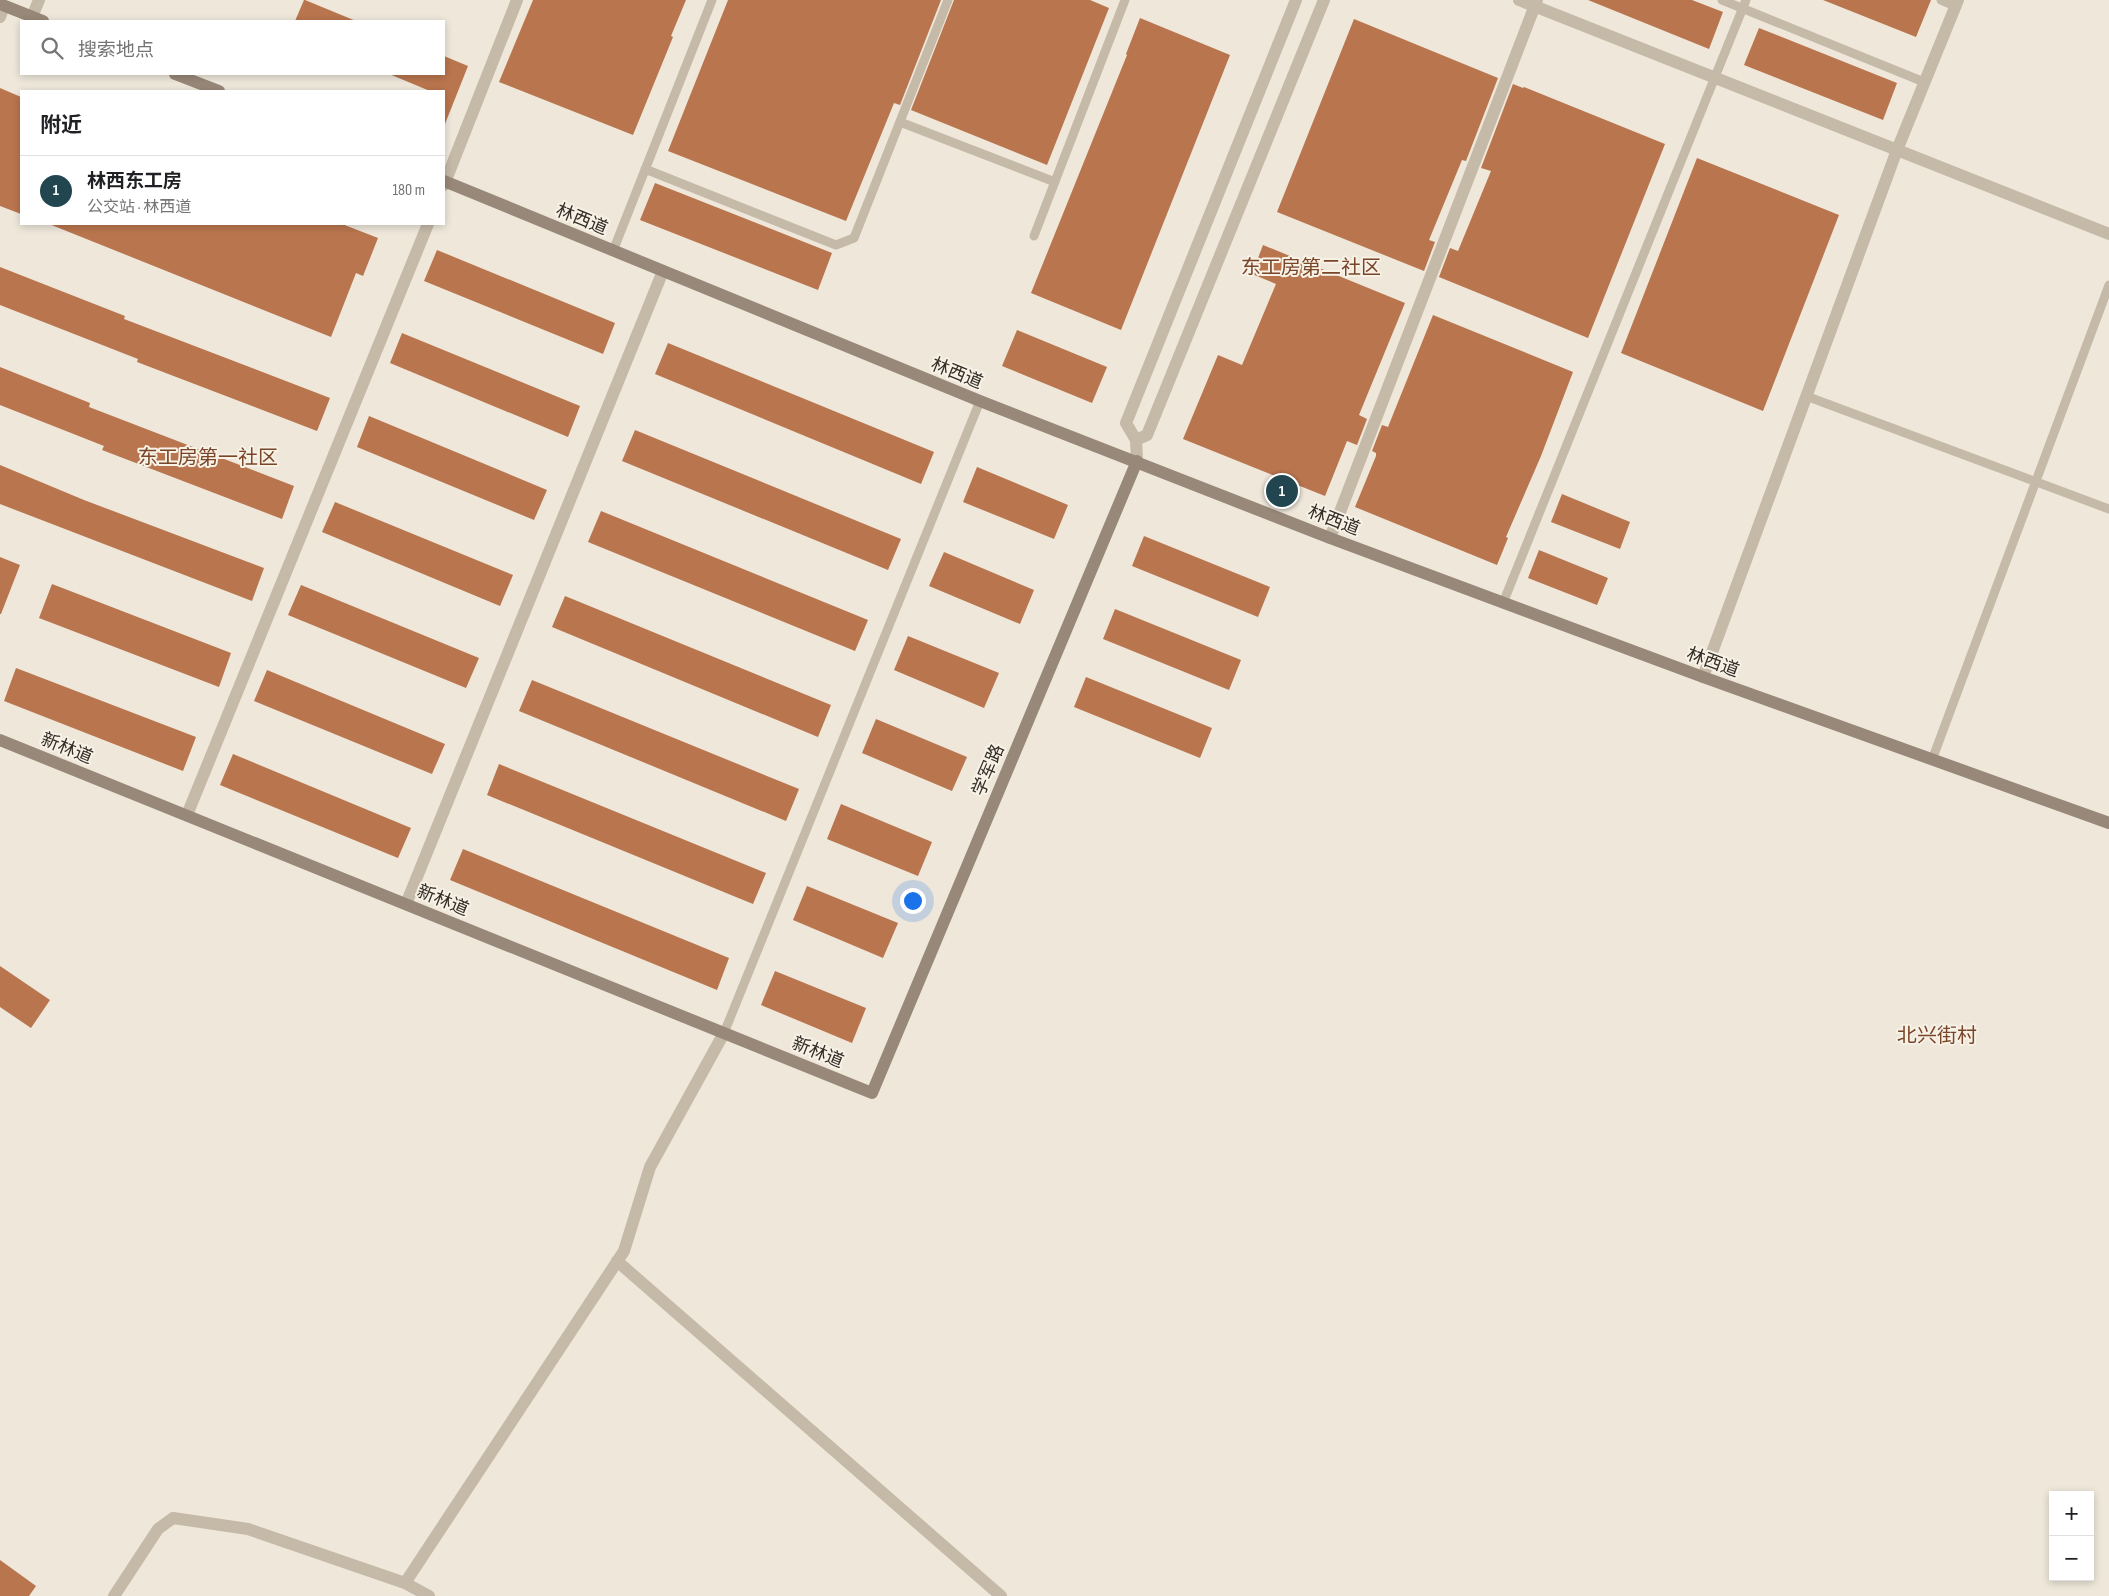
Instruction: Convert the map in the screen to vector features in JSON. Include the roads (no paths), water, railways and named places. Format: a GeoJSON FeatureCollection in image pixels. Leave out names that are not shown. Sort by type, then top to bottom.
{"type":"FeatureCollection","features":[{"type":"Feature","properties":{"kind":"main road"},"geometry":{"type":"LineString","coordinates":[[2,9],[38,19]]}},
{"type":"Feature","properties":{"kind":"main road"},"geometry":{"type":"LineString","coordinates":[[178,75],[216,90]]}},
{"type":"Feature","properties":{"kind":"main road","name":"林西道"},"geometry":{"type":"LineString","coordinates":[[445,182],[980,401],[1330,538],[1702,677],[2109,822]]}},
{"type":"Feature","properties":{"kind":"main road","name":"学军路"},"geometry":{"type":"LineString","coordinates":[[872,1092],[1137,461]]}},
{"type":"Feature","properties":{"kind":"main road","name":"新林道"},"geometry":{"type":"LineString","coordinates":[[0,740],[872,1092]]}},
{"type":"Feature","properties":{"kind":"street"},"geometry":{"type":"LineString","coordinates":[[38,19],[39,0]]}},
{"type":"Feature","properties":{"kind":"street"},"geometry":{"type":"LineString","coordinates":[[445,180],[517,0]]}},
{"type":"Feature","properties":{"kind":"street"},"geometry":{"type":"LineString","coordinates":[[1137,461],[1136,440],[1126,423],[1296,0]]}},
{"type":"Feature","properties":{"kind":"street"},"geometry":{"type":"LineString","coordinates":[[1136,440],[1147,435],[1324,0]]}},
{"type":"Feature","properties":{"kind":"street"},"geometry":{"type":"LineString","coordinates":[[1519,0],[1535,3],[1715,78],[2109,234]]}},
{"type":"Feature","properties":{"kind":"street"},"geometry":{"type":"LineString","coordinates":[[1330,538],[1535,3]]}},
{"type":"Feature","properties":{"kind":"street"},"geometry":{"type":"LineString","coordinates":[[1702,677],[1897,150],[1957,3]]}},
{"type":"Feature","properties":{"kind":"street"},"geometry":{"type":"LineString","coordinates":[[186,815],[428,225]]}},
{"type":"Feature","properties":{"kind":"street"},"geometry":{"type":"LineString","coordinates":[[406,904],[663,271]]}},
{"type":"Feature","properties":{"kind":"street"},"geometry":{"type":"LineString","coordinates":[[405,1583],[624,1251],[650,1167],[724,1032]]}},
{"type":"Feature","properties":{"kind":"street"},"geometry":{"type":"LineString","coordinates":[[617,1261],[1001,1596]]}},
{"type":"Feature","properties":{"kind":"street"},"geometry":{"type":"LineString","coordinates":[[114,1596],[158,1529],[173,1518],[248,1528],[405,1583],[428,1596]]}},
{"type":"Feature","properties":{"kind":"lane"},"geometry":{"type":"LineString","coordinates":[[613,250],[712,0]]}},
{"type":"Feature","properties":{"kind":"lane"},"geometry":{"type":"LineString","coordinates":[[645,169],[836,245],[854,238],[948,0]]}},
{"type":"Feature","properties":{"kind":"lane"},"geometry":{"type":"LineString","coordinates":[[1034,236],[1125,0]]}},
{"type":"Feature","properties":{"kind":"lane"},"geometry":{"type":"LineString","coordinates":[[1722,0],[1745,4],[1924,82]]}},
{"type":"Feature","properties":{"kind":"lane"},"geometry":{"type":"LineString","coordinates":[[1941,0],[1957,3]]}},
{"type":"Feature","properties":{"kind":"lane"},"geometry":{"type":"LineString","coordinates":[[1503,603],[1745,4]]}},
{"type":"Feature","properties":{"kind":"lane"},"geometry":{"type":"LineString","coordinates":[[900,122],[1055,182]]}},
{"type":"Feature","properties":{"kind":"lane"},"geometry":{"type":"LineString","coordinates":[[1932,760],[2109,285]]}},
{"type":"Feature","properties":{"kind":"lane"},"geometry":{"type":"LineString","coordinates":[[1806,396],[2109,509]]}},
{"type":"Feature","properties":{"kind":"lane"},"geometry":{"type":"LineString","coordinates":[[724,1032],[980,401]]}},
{"type":"Feature","properties":{"kind":"place","name":"林西东工房"},"geometry":{"type":"Point","coordinates":[1282,491]}},
{"type":"Feature","properties":{"kind":"district","name":"东工房第二社区"},"geometry":{"type":"Point","coordinates":[1311,267]}},
{"type":"Feature","properties":{"kind":"district","name":"东工房第一社区"},"geometry":{"type":"Point","coordinates":[208,457]}},
{"type":"Feature","properties":{"kind":"district","name":"北兴街村"},"geometry":{"type":"Point","coordinates":[1937,1035]}}]}
